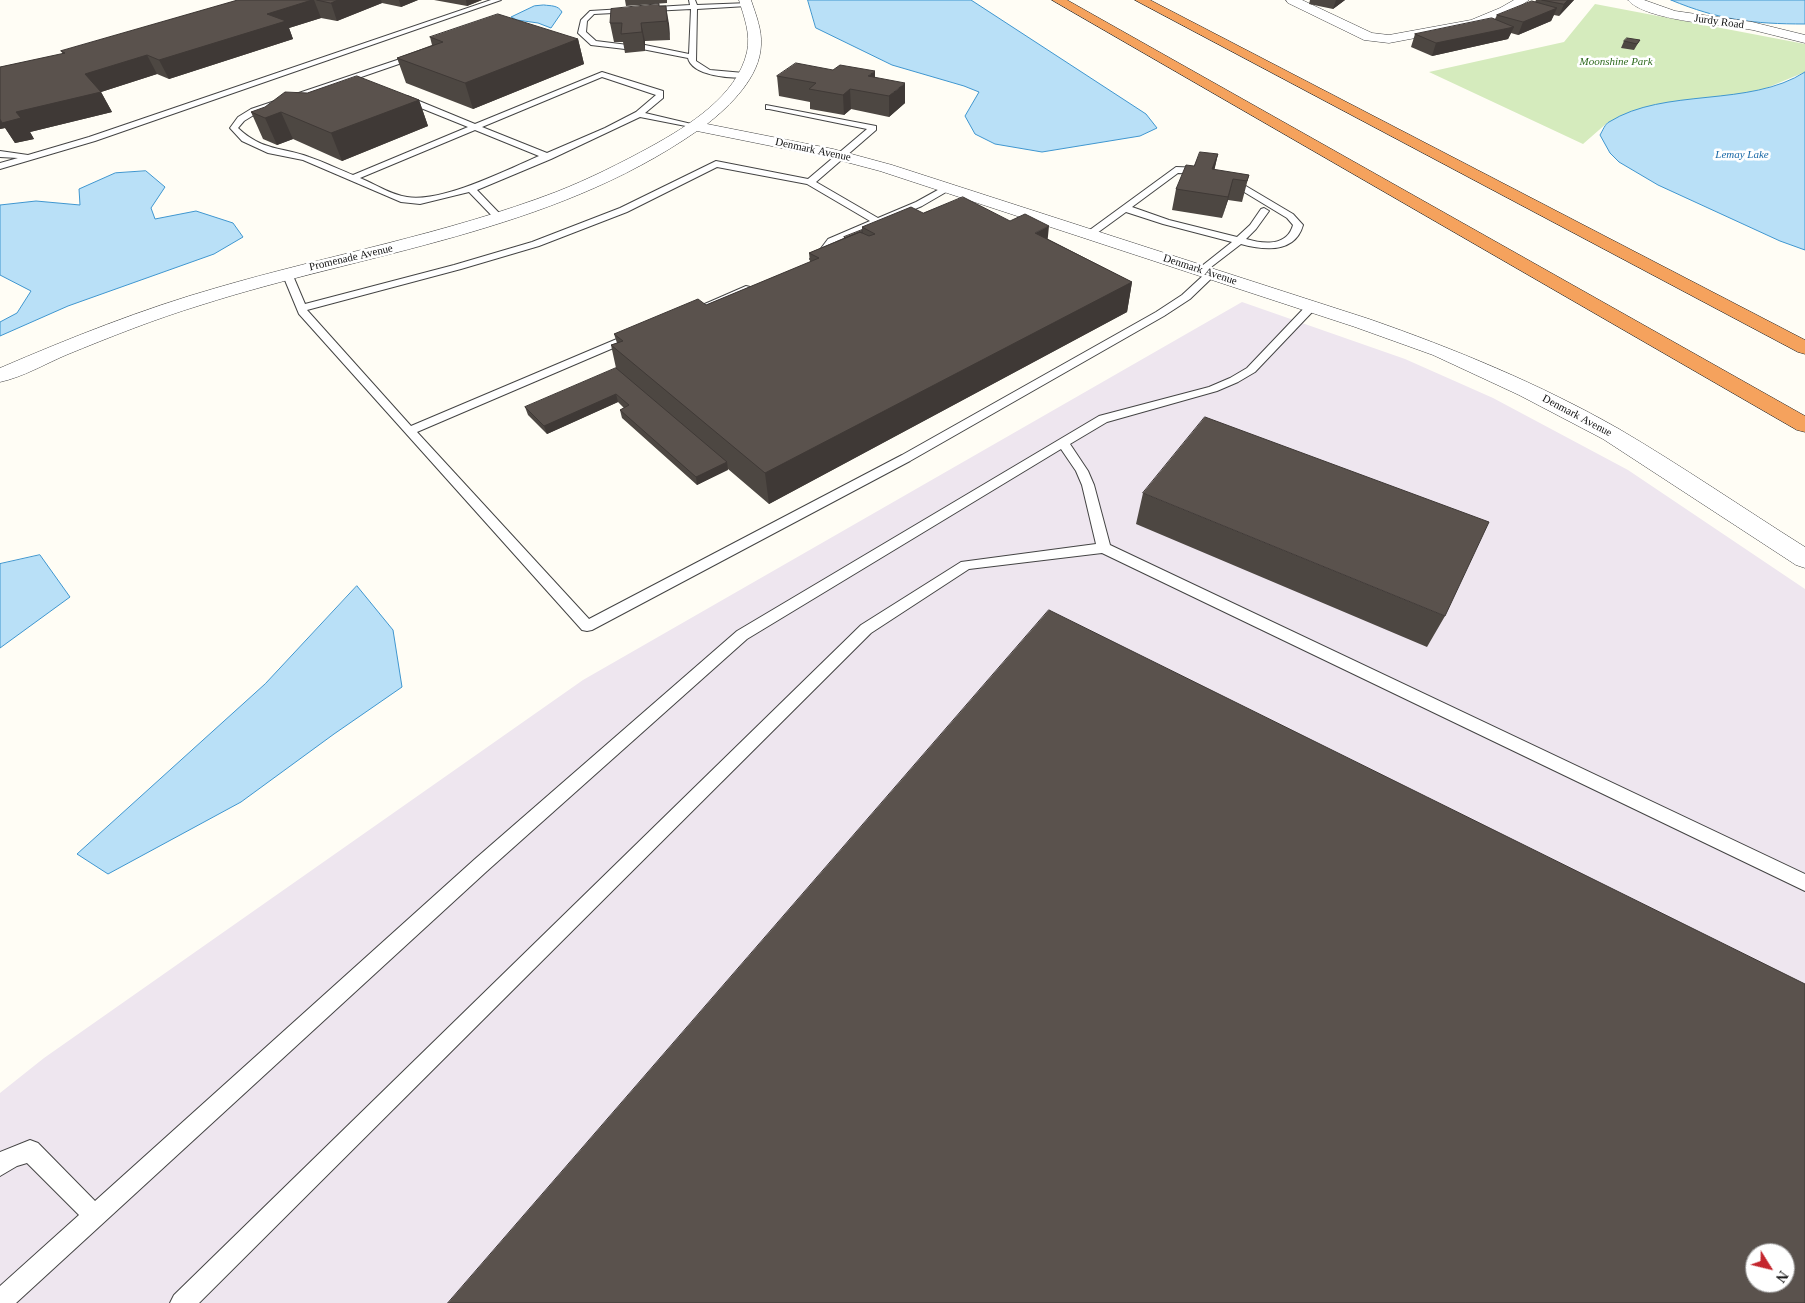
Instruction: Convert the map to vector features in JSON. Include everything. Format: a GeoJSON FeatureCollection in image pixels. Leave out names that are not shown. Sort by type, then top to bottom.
{"type":"FeatureCollection","features":[{"type":"Feature","properties":{"kind":"highway"},"geometry":{"type":"LineString","coordinates":[[1058,0],[1805,425]]}},
{"type":"Feature","properties":{"kind":"highway"},"geometry":{"type":"LineString","coordinates":[[1141,0],[1805,348]]}},
{"type":"Feature","properties":{"kind":"highway"},"geometry":{"type":"LineString","coordinates":[[1044,4],[1130,41]]}},
{"type":"Feature","properties":{"kind":"street"},"geometry":{"type":"LineString","coordinates":[[1292,0],[1369,37],[1389,39],[1474,23],[1504,11],[1523,0]]}},
{"type":"Feature","properties":{"kind":"street","name":"Jurdy Road"},"geometry":{"type":"LineString","coordinates":[[1634,0],[1662,11],[1697,19],[1761,28],[1805,39]]}},
{"type":"Feature","properties":{"kind":"street"},"geometry":{"type":"LineString","coordinates":[[696,126],[727,98],[744,75],[752,60],[756,38],[746,2]]}},
{"type":"Feature","properties":{"kind":"street","name":"Denmark Avenue"},"geometry":{"type":"LineString","coordinates":[[696,126],[842,156],[948,188],[1440,351],[1527,390],[1612,434],[1805,559]]}},
{"type":"Feature","properties":{"kind":"street","name":"Promenade Avenue"},"geometry":{"type":"LineString","coordinates":[[0,376],[94,336],[162,310],[287,273],[402,245],[499,218],[565,195],[648,155],[696,126]]}},
{"type":"Feature","properties":{"kind":"lane"},"geometry":{"type":"LineString","coordinates":[[0,166],[33,157],[498,0]]}},
{"type":"Feature","properties":{"kind":"lane"},"geometry":{"type":"LineString","coordinates":[[618,0],[620,11]]}},
{"type":"Feature","properties":{"kind":"lane"},"geometry":{"type":"LineString","coordinates":[[625,47],[594,43],[582,33],[584,20],[592,10],[620,11],[693,3],[746,2]]}},
{"type":"Feature","properties":{"kind":"lane"},"geometry":{"type":"LineString","coordinates":[[693,3],[692,57],[694,64],[706,70],[744,75]]}},
{"type":"Feature","properties":{"kind":"lane"},"geometry":{"type":"LineString","coordinates":[[645,47],[692,57]]}},
{"type":"Feature","properties":{"kind":"lane"},"geometry":{"type":"LineString","coordinates":[[353,178],[602,74],[660,93],[660,96],[639,114],[548,157],[471,190],[420,201],[404,200],[305,158],[286,149],[271,151],[245,139],[234,128],[241,119],[254,111],[333,82],[353,78],[425,53]]}},
{"type":"Feature","properties":{"kind":"lane"},"geometry":{"type":"LineString","coordinates":[[353,78],[371,85]]}},
{"type":"Feature","properties":{"kind":"lane"},"geometry":{"type":"LineString","coordinates":[[396,96],[548,157]]}},
{"type":"Feature","properties":{"kind":"lane"},"geometry":{"type":"LineString","coordinates":[[769,107],[873,128],[810,182]]}},
{"type":"Feature","properties":{"kind":"lane"},"geometry":{"type":"LineString","coordinates":[[639,114],[696,126]]}},
{"type":"Feature","properties":{"kind":"lane"},"geometry":{"type":"LineString","coordinates":[[238,132],[252,133]]}},
{"type":"Feature","properties":{"kind":"lane"},"geometry":{"type":"LineString","coordinates":[[0,154],[33,157]]}},
{"type":"Feature","properties":{"kind":"lane"},"geometry":{"type":"LineString","coordinates":[[302,308],[528,247],[610,217],[682,183],[716,164],[810,182],[878,222]]}},
{"type":"Feature","properties":{"kind":"lane"},"geometry":{"type":"LineString","coordinates":[[1090,234],[1176,170],[1217,174],[1290,216],[1298,225],[1297,231],[1292,238],[1282,244],[1270,246],[1256,245],[1187,229],[1125,208]]}},
{"type":"Feature","properties":{"kind":"lane"},"geometry":{"type":"LineString","coordinates":[[807,264],[823,253],[831,241],[919,204],[948,188]]}},
{"type":"Feature","properties":{"kind":"lane"},"geometry":{"type":"LineString","coordinates":[[471,190],[499,218]]}},
{"type":"Feature","properties":{"kind":"lane"},"geometry":{"type":"LineString","coordinates":[[287,273],[302,308],[409,431],[587,626],[914,453],[1160,314],[1186,297],[1238,240],[1250,231],[1264,211]]}},
{"type":"Feature","properties":{"kind":"lane"},"geometry":{"type":"LineString","coordinates":[[675,318],[753,286]]}},
{"type":"Feature","properties":{"kind":"lane"},"geometry":{"type":"LineString","coordinates":[[0,1302],[474,871],[742,634],[1103,419],[1213,389],[1234,380],[1251,370],[1311,307]]}},
{"type":"Feature","properties":{"kind":"lane"},"geometry":{"type":"LineString","coordinates":[[409,431],[649,329]]}},
{"type":"Feature","properties":{"kind":"lane"},"geometry":{"type":"LineString","coordinates":[[1063,443],[1085,478],[1104,548]]}},
{"type":"Feature","properties":{"kind":"lane"},"geometry":{"type":"LineString","coordinates":[[182,1303],[866,629],[966,566],[1104,548],[1805,882]]}},
{"type":"Feature","properties":{"kind":"lane"},"geometry":{"type":"LineString","coordinates":[[0,1165],[10,1157],[30,1151],[95,1216]]}},
{"type":"Feature","properties":{"kind":"shaded area"},"geometry":{"type":"Polygon","coordinates":[[[1242,302],[1405,359],[1493,398],[1628,470],[1805,589],[1805,1303],[0,1303],[0,1093],[44,1058],[583,680],[1242,302]]]}},
{"type":"Feature","properties":{"kind":"green space","name":"Moonshine Park"},"geometry":{"type":"Polygon","coordinates":[[[1595,4],[1805,44],[1805,72],[1764,89],[1607,123],[1583,144],[1429,72],[1564,42],[1595,4]]]}},
{"type":"Feature","properties":{"kind":"water"},"geometry":{"type":"Polygon","coordinates":[[[808,0],[971,0],[1146,114],[1157,128],[1140,136],[1042,152],[995,144],[975,134],[965,116],[979,92],[892,65],[816,28],[808,0]]]}},
{"type":"Feature","properties":{"kind":"water"},"geometry":{"type":"Polygon","coordinates":[[[1671,0],[1805,0],[1805,24],[1736,20],[1688,7],[1671,0]]]}},
{"type":"Feature","properties":{"kind":"water"},"geometry":{"type":"Polygon","coordinates":[[[534,6],[556,7],[562,12],[551,28],[511,17],[534,6]]]}},
{"type":"Feature","properties":{"kind":"water","name":"Lemay Lake"},"geometry":{"type":"Polygon","coordinates":[[[1805,72],[1805,250],[1780,241],[1658,185],[1619,162],[1610,153],[1600,135],[1608,123],[1631,111],[1655,104],[1759,90],[1783,83],[1805,72]]]}},
{"type":"Feature","properties":{"kind":"water"},"geometry":{"type":"Polygon","coordinates":[[[146,171],[165,187],[151,208],[155,219],[196,211],[233,223],[243,237],[214,254],[68,306],[0,336],[0,322],[17,313],[31,291],[0,275],[0,205],[36,201],[80,205],[79,189],[115,173],[146,171]]]}},
{"type":"Feature","properties":{"kind":"water"},"geometry":{"type":"Polygon","coordinates":[[[40,555],[70,597],[0,648],[0,564],[40,555]]]}},
{"type":"Feature","properties":{"kind":"water"},"geometry":{"type":"Polygon","coordinates":[[[357,586],[393,630],[402,687],[241,802],[108,874],[77,854],[265,684],[357,586]]]}},
{"type":"Feature","properties":{"kind":"building"},"geometry":{"type":"Polygon","coordinates":[[[238,0],[312,0],[267,14],[286,21],[159,60],[147,55],[85,74],[101,92],[16,112],[21,118],[2,123],[0,119],[0,67],[65,53],[61,51],[238,0]]]}},
{"type":"Feature","properties":{"kind":"building"},"geometry":{"type":"Polygon","coordinates":[[[317,0],[338,0],[331,3],[317,0]]]}},
{"type":"Feature","properties":{"kind":"building"},"geometry":{"type":"Polygon","coordinates":[[[1542,0],[1568,0],[1564,4],[1542,0]]]}},
{"type":"Feature","properties":{"kind":"building"},"geometry":{"type":"Polygon","coordinates":[[[1532,1],[1557,8],[1523,22],[1497,15],[1532,1]]]}},
{"type":"Feature","properties":{"kind":"building"},"geometry":{"type":"Polygon","coordinates":[[[659,4],[659,6],[666,6],[667,21],[641,23],[642,32],[621,34],[622,23],[610,23],[611,9],[659,4]]]}},
{"type":"Feature","properties":{"kind":"building"},"geometry":{"type":"Polygon","coordinates":[[[498,14],[578,39],[465,83],[397,58],[443,42],[430,37],[498,14]]]}},
{"type":"Feature","properties":{"kind":"building"},"geometry":{"type":"Polygon","coordinates":[[[1492,18],[1514,27],[1436,43],[1415,34],[1492,18]]]}},
{"type":"Feature","properties":{"kind":"building"},"geometry":{"type":"Polygon","coordinates":[[[1627,38],[1640,40],[1637,44],[1624,41],[1627,38]]]}},
{"type":"Feature","properties":{"kind":"building"},"geometry":{"type":"Polygon","coordinates":[[[796,63],[833,70],[840,65],[875,71],[868,76],[905,83],[889,96],[850,89],[843,95],[809,89],[816,83],[777,76],[796,63]]]}},
{"type":"Feature","properties":{"kind":"building"},"geometry":{"type":"Polygon","coordinates":[[[357,76],[419,100],[331,133],[281,112],[265,118],[251,112],[265,107],[285,92],[307,93],[357,76]]]}},
{"type":"Feature","properties":{"kind":"building"},"geometry":{"type":"Polygon","coordinates":[[[1200,152],[1218,154],[1212,169],[1249,175],[1247,181],[1233,179],[1228,197],[1176,189],[1186,165],[1194,166],[1200,152]]]}},
{"type":"Feature","properties":{"kind":"building"},"geometry":{"type":"Polygon","coordinates":[[[963,197],[1010,221],[1025,214],[1049,226],[1035,233],[1132,282],[765,473],[611,345],[623,341],[614,334],[698,299],[706,305],[819,258],[809,253],[860,232],[869,236],[875,234],[862,227],[911,207],[923,213],[963,197]]]}},
{"type":"Feature","properties":{"kind":"building"},"geometry":{"type":"Polygon","coordinates":[[[862,230],[862,233],[844,237],[862,230]]]}},
{"type":"Feature","properties":{"kind":"building"},"geometry":{"type":"Polygon","coordinates":[[[616,368],[727,462],[696,477],[620,410],[629,405],[616,394],[544,426],[525,407],[616,368]]]}},
{"type":"Feature","properties":{"kind":"building"},"geometry":{"type":"Polygon","coordinates":[[[1205,417],[1489,522],[1445,616],[1143,493],[1205,417]]]}},
{"type":"Feature","properties":{"kind":"building"},"geometry":{"type":"Polygon","coordinates":[[[1049,610],[1805,984],[1805,1303],[448,1303],[1049,610]]]}}]}
